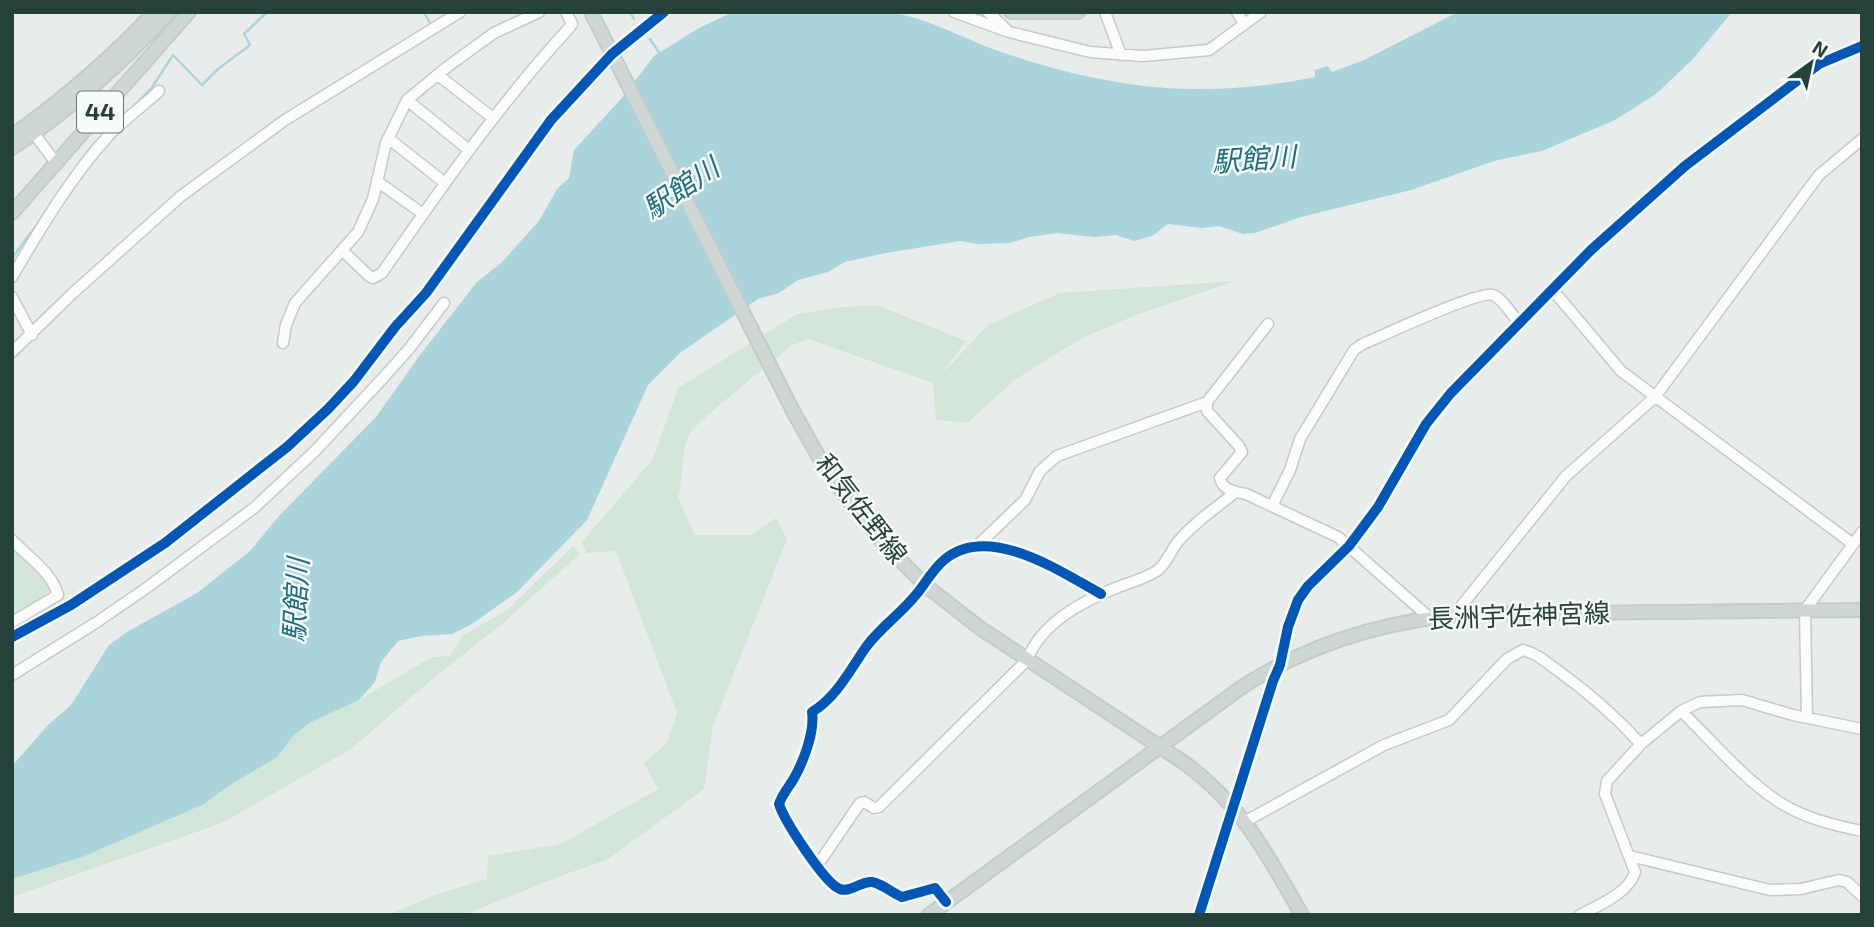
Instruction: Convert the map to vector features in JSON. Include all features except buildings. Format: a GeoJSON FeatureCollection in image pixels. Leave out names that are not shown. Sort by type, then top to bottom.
{"type":"FeatureCollection","features":[{"type":"Feature","properties":{"kind":"main road","name":"44"},"geometry":{"type":"LineString","coordinates":[[12,148],[154,12]]}},
{"type":"Feature","properties":{"kind":"main road","name":"44"},"geometry":{"type":"LineString","coordinates":[[12,136],[31,129],[79,99],[169,12]]}},
{"type":"Feature","properties":{"kind":"main road","name":"44"},"geometry":{"type":"LineString","coordinates":[[12,213],[189,12]]}},
{"type":"Feature","properties":{"kind":"main road","name":"和気佐野線"},"geometry":{"type":"LineString","coordinates":[[592,12],[794,413],[834,480],[886,546],[970,622],[1196,771],[1246,821],[1303,915]]}},
{"type":"Feature","properties":{"kind":"main road"},"geometry":{"type":"LineString","coordinates":[[1011,12],[1078,12]]}},
{"type":"Feature","properties":{"kind":"main road","name":"長洲宇佐神宮線"},"geometry":{"type":"LineString","coordinates":[[929,915],[944,908],[1242,687],[1299,655],[1346,637],[1454,615],[1862,610]]}},
{"type":"Feature","properties":{"kind":"street"},"geometry":{"type":"LineString","coordinates":[[12,352],[181,196],[285,120],[460,12]]}},
{"type":"Feature","properties":{"kind":"street"},"geometry":{"type":"LineString","coordinates":[[283,343],[286,325],[295,303],[358,232],[369,209],[388,138],[407,100],[494,33],[539,12]]}},
{"type":"Feature","properties":{"kind":"street"},"geometry":{"type":"LineString","coordinates":[[343,251],[369,276],[373,278],[379,275],[493,118],[572,24],[566,12]]}},
{"type":"Feature","properties":{"kind":"street"},"geometry":{"type":"LineString","coordinates":[[12,637],[71,605],[164,543],[287,447],[328,410],[426,293],[551,120],[613,56],[664,12]]}},
{"type":"Feature","properties":{"kind":"street"},"geometry":{"type":"LineString","coordinates":[[954,12],[1009,32],[1080,50],[1121,55],[1164,55],[1209,50],[1261,12]]}},
{"type":"Feature","properties":{"kind":"street"},"geometry":{"type":"LineString","coordinates":[[988,12],[1009,32]]}},
{"type":"Feature","properties":{"kind":"street"},"geometry":{"type":"LineString","coordinates":[[1105,12],[1121,55]]}},
{"type":"Feature","properties":{"kind":"street"},"geometry":{"type":"LineString","coordinates":[[1237,12],[1244,24]]}},
{"type":"Feature","properties":{"kind":"street"},"geometry":{"type":"LineString","coordinates":[[1199,915],[1280,665],[1287,627],[1298,600],[1308,586],[1349,546],[1378,507],[1437,408],[1552,289],[1625,219],[1713,144],[1819,64],[1862,46]]}},
{"type":"Feature","properties":{"kind":"street"},"geometry":{"type":"LineString","coordinates":[[438,75],[493,118]]}},
{"type":"Feature","properties":{"kind":"street"},"geometry":{"type":"LineString","coordinates":[[12,277],[38,232],[82,169],[111,133],[159,91]]}},
{"type":"Feature","properties":{"kind":"street"},"geometry":{"type":"LineString","coordinates":[[407,100],[469,150]]}},
{"type":"Feature","properties":{"kind":"street"},"geometry":{"type":"LineString","coordinates":[[31,129],[56,163]]}},
{"type":"Feature","properties":{"kind":"street"},"geometry":{"type":"LineString","coordinates":[[388,138],[445,183]]}},
{"type":"Feature","properties":{"kind":"street"},"geometry":{"type":"LineString","coordinates":[[1454,615],[1566,476],[1655,397],[1819,175],[1862,139]]}},
{"type":"Feature","properties":{"kind":"street"},"geometry":{"type":"LineString","coordinates":[[377,181],[423,215]]}},
{"type":"Feature","properties":{"kind":"street"},"geometry":{"type":"LineString","coordinates":[[1552,289],[1614,364],[1853,544]]}},
{"type":"Feature","properties":{"kind":"street"},"geometry":{"type":"LineString","coordinates":[[1272,506],[1290,470],[1300,439],[1354,350],[1451,307],[1488,295],[1496,298],[1519,323]]}},
{"type":"Feature","properties":{"kind":"street"},"geometry":{"type":"LineString","coordinates":[[12,297],[32,335]]}},
{"type":"Feature","properties":{"kind":"street"},"geometry":{"type":"LineString","coordinates":[[12,675],[145,589],[254,508],[315,451],[383,378],[409,349],[443,303]]}},
{"type":"Feature","properties":{"kind":"street"},"geometry":{"type":"LineString","coordinates":[[944,908],[935,888],[902,897],[881,885],[869,882],[845,890],[839,889],[800,843],[779,804],[794,778],[809,742],[814,726],[812,712],[829,700],[875,636],[925,584],[944,559],[977,546],[1025,500],[1040,471],[1057,456],[1207,402],[1268,324]]}},
{"type":"Feature","properties":{"kind":"street"},"geometry":{"type":"LineString","coordinates":[[1207,402],[1208,411],[1242,452],[1220,478],[1221,483],[1234,493],[1247,494],[1326,529],[1430,618]]}},
{"type":"Feature","properties":{"kind":"street"},"geometry":{"type":"LineString","coordinates":[[817,866],[859,803],[879,807],[1027,660],[1037,643],[1060,618],[1101,594],[1155,572],[1163,566],[1186,534],[1234,493]]}},
{"type":"Feature","properties":{"kind":"street"},"geometry":{"type":"LineString","coordinates":[[1807,718],[1805,610],[1862,532]]}},
{"type":"Feature","properties":{"kind":"street"},"geometry":{"type":"LineString","coordinates":[[12,622],[58,595],[37,563],[13,542]]}},
{"type":"Feature","properties":{"kind":"street"},"geometry":{"type":"LineString","coordinates":[[977,546],[1003,549],[1035,558],[1101,594]]}},
{"type":"Feature","properties":{"kind":"street"},"geometry":{"type":"LineString","coordinates":[[1246,821],[1384,745],[1449,720],[1507,659],[1523,650],[1537,656],[1581,687],[1613,713],[1641,744]]}},
{"type":"Feature","properties":{"kind":"street"},"geometry":{"type":"LineString","coordinates":[[1580,915],[1630,883],[1635,872],[1607,802],[1605,788],[1612,775],[1641,744],[1681,711],[1700,702],[1742,700],[1807,718],[1862,729]]}},
{"type":"Feature","properties":{"kind":"street"},"geometry":{"type":"LineString","coordinates":[[1681,711],[1776,799],[1799,813],[1862,831]]}},
{"type":"Feature","properties":{"kind":"street"},"geometry":{"type":"LineString","coordinates":[[1630,856],[1770,890],[1801,889],[1839,880],[1847,882],[1862,896]]}},
{"type":"Feature","properties":{"kind":"green space"},"geometry":{"type":"Polygon","coordinates":[[[1235,281],[1136,315],[1082,338],[1016,379],[967,423],[936,420],[933,383],[808,339],[791,346],[694,428],[684,450],[678,498],[695,535],[751,535],[776,518],[787,539],[713,726],[704,789],[607,860],[464,915],[388,915],[435,895],[487,879],[488,856],[561,844],[658,789],[644,763],[667,743],[677,713],[616,551],[586,553],[582,542],[653,459],[678,388],[797,314],[877,305],[966,341],[940,376],[988,325],[1059,293],[1235,281]]]}},
{"type":"Feature","properties":{"kind":"green space"},"geometry":{"type":"Polygon","coordinates":[[[573,546],[580,554],[502,624],[431,680],[351,749],[222,823],[12,897],[12,879],[85,856],[204,804],[276,757],[293,736],[309,723],[359,700],[432,657],[450,656],[462,636],[507,610],[573,546]]]}},
{"type":"Feature","properties":{"kind":"green space"},"geometry":{"type":"Polygon","coordinates":[[[12,547],[43,575],[54,595],[12,620],[12,547]]]}},
{"type":"Feature","properties":{"kind":"water","name":"駅館川"},"geometry":{"type":"Polygon","coordinates":[[[733,12],[887,12],[932,24],[1007,54],[1084,76],[1122,83],[1196,89],[1274,84],[1315,77],[1315,70],[1328,66],[1332,72],[1364,60],[1458,12],[1732,12],[1692,60],[1656,94],[1615,120],[1542,151],[1494,161],[1411,190],[1301,217],[1255,233],[1243,234],[1219,226],[1202,228],[1168,224],[1152,236],[1134,241],[1116,235],[1095,237],[1057,233],[1010,243],[978,244],[960,241],[886,253],[845,262],[828,272],[798,280],[779,293],[758,299],[680,353],[648,385],[587,520],[517,592],[472,624],[452,634],[398,641],[381,662],[375,682],[359,700],[309,723],[293,736],[277,757],[204,804],[85,856],[12,879],[12,766],[48,725],[71,705],[109,645],[197,593],[250,551],[279,516],[376,417],[477,282],[501,263],[539,221],[557,189],[569,178],[574,150],[621,99],[654,56],[699,28],[733,12]]]}},
{"type":"Feature","properties":{"kind":"waterway"},"geometry":{"type":"LineString","coordinates":[[132,108],[151,89],[173,55],[202,85],[250,45],[244,34],[267,12]]}},
{"type":"Feature","properties":{"kind":"waterway"},"geometry":{"type":"LineString","coordinates":[[424,12],[431,25]]}},
{"type":"Feature","properties":{"kind":"waterway"},"geometry":{"type":"LineString","coordinates":[[630,12],[634,19]]}},
{"type":"Feature","properties":{"kind":"waterway"},"geometry":{"type":"LineString","coordinates":[[650,39],[660,54]]}},
{"type":"Feature","properties":{"kind":"waterway"},"geometry":{"type":"LineString","coordinates":[[84,158],[116,122]]}},
{"type":"Feature","properties":{"kind":"waterway"},"geometry":{"type":"LineString","coordinates":[[12,258],[48,210]]}},
{"type":"Feature","properties":{"kind":"cycle path"},"geometry":{"type":"LineString","coordinates":[[12,637],[71,605],[165,543],[287,447],[328,409],[426,293],[551,120],[612,54],[664,12]]}},
{"type":"Feature","properties":{"kind":"cycle path"},"geometry":{"type":"LineString","coordinates":[[1199,915],[1280,665],[1288,627],[1298,600],[1308,586],[1349,546],[1378,507],[1426,424],[1450,394],[1591,250],[1685,166],[1819,64],[1862,46]]}},
{"type":"Feature","properties":{"kind":"cycle path"},"geometry":{"type":"LineString","coordinates":[[946,902],[935,888],[902,897],[872,882],[840,889],[833,885],[806,851],[779,804],[804,756],[812,729],[812,712],[835,691],[871,640],[918,593],[940,564],[962,550],[981,546],[1024,554],[1101,594]]}}]}
